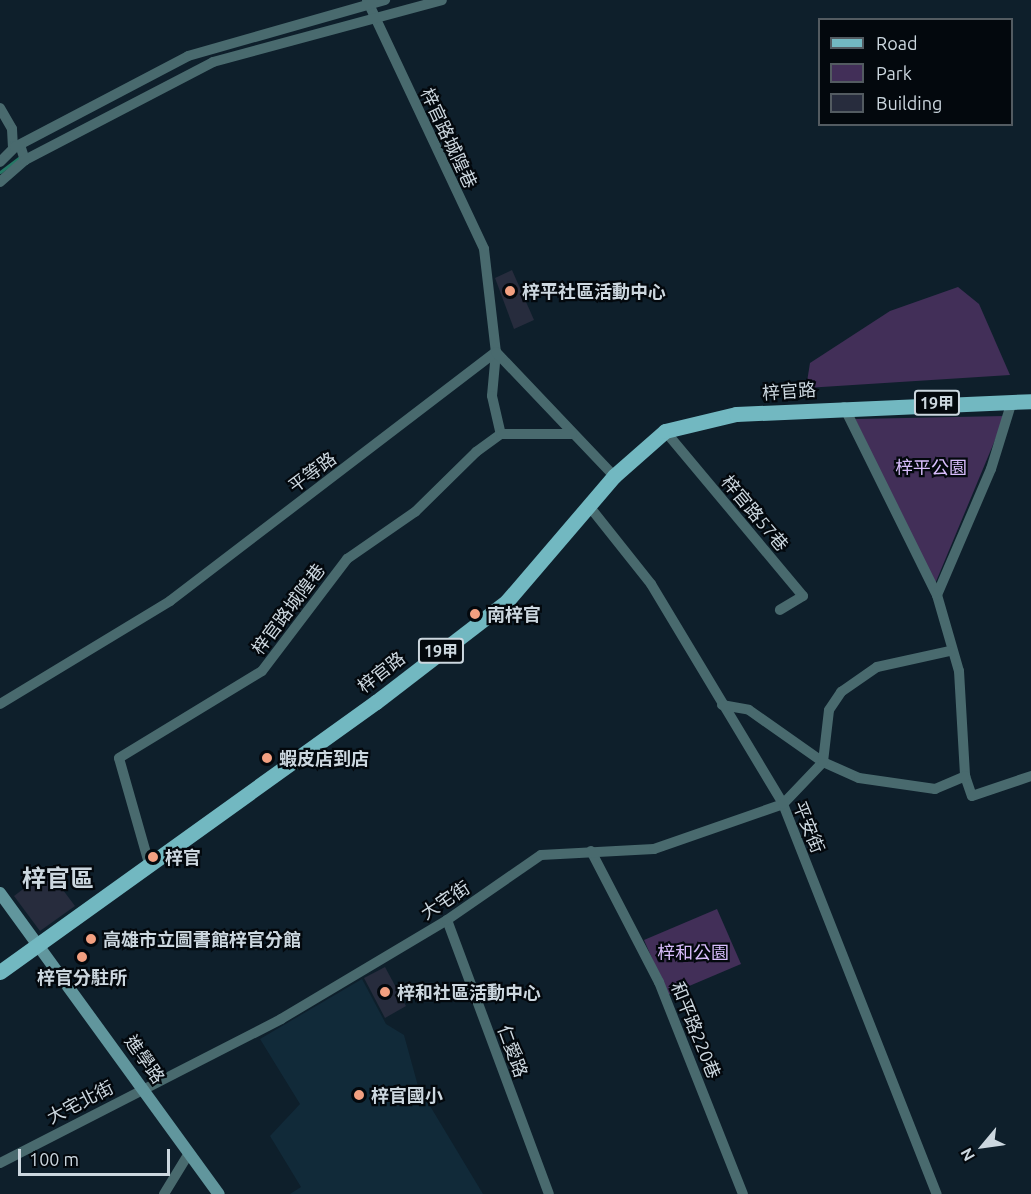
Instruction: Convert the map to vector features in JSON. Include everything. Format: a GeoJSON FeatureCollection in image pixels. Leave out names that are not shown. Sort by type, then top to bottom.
{"type":"FeatureCollection","features":[{"type":"Feature","properties":{"kind":"main road","name":"19甲"},"geometry":{"type":"LineString","coordinates":[[844,407],[1031,401]]}},
{"type":"Feature","properties":{"kind":"main road","name":"梓官路"},"geometry":{"type":"LineString","coordinates":[[0,972],[150,867],[507,601],[614,476],[665,431],[716,416],[844,407]]}},
{"type":"Feature","properties":{"kind":"street"},"geometry":{"type":"LineString","coordinates":[[0,162],[22,153],[192,64],[368,2],[385,0]]}},
{"type":"Feature","properties":{"kind":"street"},"geometry":{"type":"LineString","coordinates":[[0,182],[22,153],[192,64],[213,62],[442,0]]}},
{"type":"Feature","properties":{"kind":"street","name":"梓官路城隍巷"},"geometry":{"type":"LineString","coordinates":[[150,867],[119,758],[262,671],[347,559],[415,512],[476,452],[501,435],[492,396],[496,352],[484,249],[368,2]]}},
{"type":"Feature","properties":{"kind":"street"},"geometry":{"type":"LineString","coordinates":[[0,108],[22,153]]}},
{"type":"Feature","properties":{"kind":"street"},"geometry":{"type":"LineString","coordinates":[[496,352],[614,476]]}},
{"type":"Feature","properties":{"kind":"street","name":"平等路"},"geometry":{"type":"LineString","coordinates":[[0,704],[170,601],[496,352]]}},
{"type":"Feature","properties":{"kind":"street"},"geometry":{"type":"LineString","coordinates":[[937,595],[991,469],[1012,401]]}},
{"type":"Feature","properties":{"kind":"street"},"geometry":{"type":"LineString","coordinates":[[844,407],[937,595],[950,651],[962,689],[958,708],[965,776],[972,796],[1031,776]]}},
{"type":"Feature","properties":{"kind":"street","name":"梓官路57巷"},"geometry":{"type":"LineString","coordinates":[[665,431],[803,596],[780,610]]}},
{"type":"Feature","properties":{"kind":"street"},"geometry":{"type":"LineString","coordinates":[[501,435],[572,434]]}},
{"type":"Feature","properties":{"kind":"street","name":"平安街"},"geometry":{"type":"LineString","coordinates":[[589,506],[651,584],[783,804],[937,1194]]}},
{"type":"Feature","properties":{"kind":"street"},"geometry":{"type":"LineString","coordinates":[[783,804],[823,762],[829,710],[849,685],[877,667],[950,651]]}},
{"type":"Feature","properties":{"kind":"street"},"geometry":{"type":"LineString","coordinates":[[722,705],[749,710],[823,762],[859,778],[935,789],[965,776]]}},
{"type":"Feature","properties":{"kind":"street","name":"大宅街"},"geometry":{"type":"LineString","coordinates":[[143,1088],[211,1058],[447,920],[541,855],[591,850],[654,849],[783,804]]}},
{"type":"Feature","properties":{"kind":"street","name":"和平路220巷"},"geometry":{"type":"LineString","coordinates":[[591,850],[659,982],[743,1194]]}},
{"type":"Feature","properties":{"kind":"street","name":"進學路"},"geometry":{"type":"LineString","coordinates":[[0,893],[219,1194]]}},
{"type":"Feature","properties":{"kind":"street","name":"仁愛路"},"geometry":{"type":"LineString","coordinates":[[447,920],[549,1194]]}},
{"type":"Feature","properties":{"kind":"street","name":"大宅北街"},"geometry":{"type":"LineString","coordinates":[[0,1163],[143,1088]]}},
{"type":"Feature","properties":{"kind":"street"},"geometry":{"type":"LineString","coordinates":[[164,1194],[189,1153]]}},
{"type":"Feature","properties":{"kind":"shaded area","name":"梓官國小"},"geometry":{"type":"Polygon","coordinates":[[[362,979],[386,1024],[404,1035],[418,1086],[483,1194],[290,1194],[301,1187],[270,1136],[300,1104],[260,1039],[362,979]]]}},
{"type":"Feature","properties":{"kind":"green space"},"geometry":{"type":"Polygon","coordinates":[[[958,287],[979,304],[1010,375],[806,388],[810,363],[890,311],[958,287]]]}},
{"type":"Feature","properties":{"kind":"green space","name":"梓平公園"},"geometry":{"type":"Polygon","coordinates":[[[1005,416],[935,584],[855,419],[1005,416]]]}},
{"type":"Feature","properties":{"kind":"green space","name":"梓和公園"},"geometry":{"type":"Polygon","coordinates":[[[717,909],[741,964],[668,995],[644,940],[717,909]]]}},
{"type":"Feature","properties":{"kind":"building","name":"梓平社區活動中心"},"geometry":{"type":"Polygon","coordinates":[[[512,270],[534,320],[514,329],[495,278],[512,270]]]}},
{"type":"Feature","properties":{"kind":"building"},"geometry":{"type":"Polygon","coordinates":[[[48,870],[75,906],[40,931],[14,896],[48,870]]]}},
{"type":"Feature","properties":{"kind":"building","name":"梓和社區活動中心"},"geometry":{"type":"Polygon","coordinates":[[[385,967],[406,1006],[385,1018],[364,978],[385,967]]]}},
{"type":"Feature","properties":{"kind":"waterway"},"geometry":{"type":"LineString","coordinates":[[0,172],[20,157]]}},
{"type":"Feature","properties":{"kind":"place","name":"梓平社區活動中心"},"geometry":{"type":"Point","coordinates":[510,291]}},
{"type":"Feature","properties":{"kind":"place","name":"南梓官"},"geometry":{"type":"Point","coordinates":[475,614]}},
{"type":"Feature","properties":{"kind":"place","name":"蝦皮店到店"},"geometry":{"type":"Point","coordinates":[267,758]}},
{"type":"Feature","properties":{"kind":"place","name":"梓官"},"geometry":{"type":"Point","coordinates":[153,857]}},
{"type":"Feature","properties":{"kind":"place","name":"高雄市立圖書館梓官分館"},"geometry":{"type":"Point","coordinates":[91,939]}},
{"type":"Feature","properties":{"kind":"place","name":"梓官分駐所"},"geometry":{"type":"Point","coordinates":[82,957]}},
{"type":"Feature","properties":{"kind":"place","name":"梓和社區活動中心"},"geometry":{"type":"Point","coordinates":[385,992]}},
{"type":"Feature","properties":{"kind":"place","name":"梓官國小"},"geometry":{"type":"Point","coordinates":[359,1095]}},
{"type":"Feature","properties":{"kind":"district","name":"梓官區"},"geometry":{"type":"Point","coordinates":[58,879]}}]}
